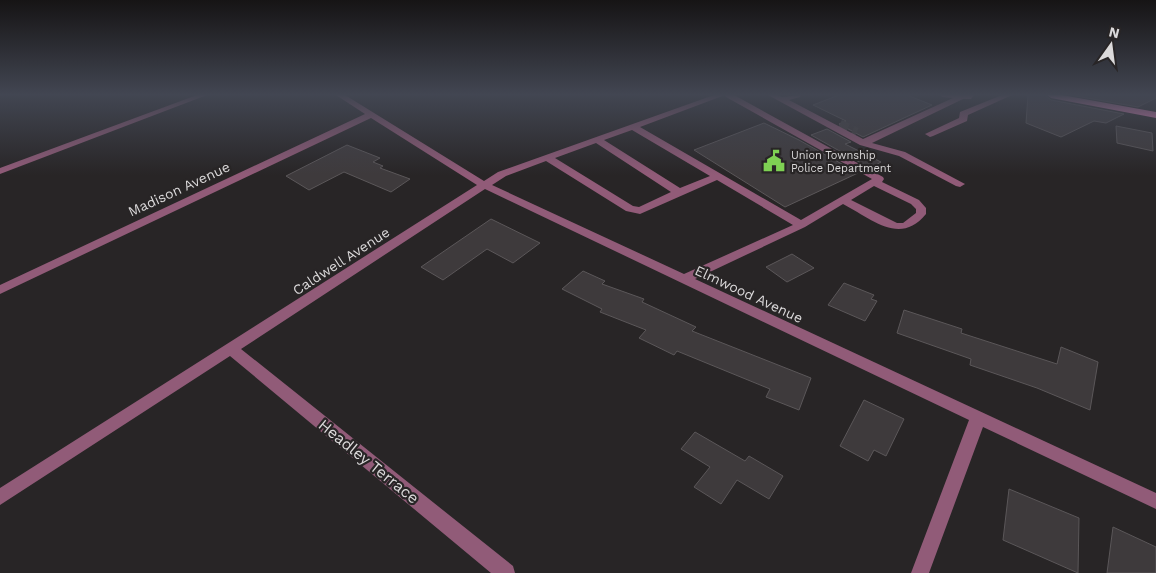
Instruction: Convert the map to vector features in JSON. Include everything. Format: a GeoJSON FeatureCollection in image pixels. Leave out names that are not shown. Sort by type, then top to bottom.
{"type":"FeatureCollection","features":[{"type":"Feature","properties":{"kind":"street"},"geometry":{"type":"LineString","coordinates":[[0,171],[130,122]]}},
{"type":"Feature","properties":{"kind":"street","name":"Madison Avenue"},"geometry":{"type":"LineString","coordinates":[[0,290],[356,122]]}},
{"type":"Feature","properties":{"kind":"street","name":"Elmwood Avenue"},"geometry":{"type":"LineString","coordinates":[[381,122],[484,185],[1156,501]]}},
{"type":"Feature","properties":{"kind":"street","name":"Caldwell Avenue"},"geometry":{"type":"LineString","coordinates":[[0,497],[232,350],[502,174],[644,122]]}},
{"type":"Feature","properties":{"kind":"street"},"geometry":{"type":"LineString","coordinates":[[776,122],[915,202],[921,208],[921,214],[906,226],[895,227],[843,200]]}},
{"type":"Feature","properties":{"kind":"street"},"geometry":{"type":"LineString","coordinates":[[824,122],[860,139],[902,154],[960,184]]}},
{"type":"Feature","properties":{"kind":"street"},"geometry":{"type":"LineString","coordinates":[[835,122],[840,124]]}},
{"type":"Feature","properties":{"kind":"street"},"geometry":{"type":"LineString","coordinates":[[860,139],[902,122]]}},
{"type":"Feature","properties":{"kind":"street"},"geometry":{"type":"LineString","coordinates":[[930,134],[958,122]]}},
{"type":"Feature","properties":{"kind":"street"},"geometry":{"type":"LineString","coordinates":[[632,126],[716,177],[801,225]]}},
{"type":"Feature","properties":{"kind":"street"},"geometry":{"type":"LineString","coordinates":[[596,139],[679,192]]}},
{"type":"Feature","properties":{"kind":"street"},"geometry":{"type":"LineString","coordinates":[[546,157],[630,209],[640,210],[716,177]]}},
{"type":"Feature","properties":{"kind":"street"},"geometry":{"type":"LineString","coordinates":[[684,279],[801,225],[876,180]]}},
{"type":"Feature","properties":{"kind":"street","name":"Headley Terrace"},"geometry":{"type":"LineString","coordinates":[[232,350],[506,573]]}},
{"type":"Feature","properties":{"kind":"street"},"geometry":{"type":"LineString","coordinates":[[920,573],[978,418]]}},
{"type":"Feature","properties":{"kind":"building"},"geometry":{"type":"Polygon","coordinates":[[[844,122],[896,122],[863,137],[839,124],[844,122]]]}},
{"type":"Feature","properties":{"kind":"building"},"geometry":{"type":"Polygon","coordinates":[[[1026,122],[1092,122],[1061,137],[1026,122]]]}},
{"type":"Feature","properties":{"kind":"building","name":"Union Township Police Department"},"geometry":{"type":"Polygon","coordinates":[[[764,123],[858,173],[785,207],[694,150],[764,123]]]}},
{"type":"Feature","properties":{"kind":"building"},"geometry":{"type":"Polygon","coordinates":[[[1116,126],[1152,133],[1153,151],[1117,143],[1116,126]]]}},
{"type":"Feature","properties":{"kind":"building"},"geometry":{"type":"Polygon","coordinates":[[[827,129],[851,142],[845,144],[881,162],[870,168],[811,135],[827,129]]]}},
{"type":"Feature","properties":{"kind":"building"},"geometry":{"type":"Polygon","coordinates":[[[347,145],[380,158],[373,162],[383,166],[380,168],[410,179],[391,192],[344,172],[309,190],[286,176],[347,145]]]}},
{"type":"Feature","properties":{"kind":"building"},"geometry":{"type":"Polygon","coordinates":[[[491,219],[540,243],[513,263],[487,249],[443,280],[421,267],[491,219]]]}},
{"type":"Feature","properties":{"kind":"building"},"geometry":{"type":"Polygon","coordinates":[[[792,254],[814,268],[787,282],[766,267],[792,254]]]}},
{"type":"Feature","properties":{"kind":"building"},"geometry":{"type":"Polygon","coordinates":[[[583,271],[605,281],[602,284],[644,299],[642,302],[696,327],[692,331],[811,378],[799,410],[766,397],[770,389],[677,351],[674,355],[639,338],[646,330],[600,312],[602,309],[562,289],[583,271]]]}},
{"type":"Feature","properties":{"kind":"building"},"geometry":{"type":"Polygon","coordinates":[[[844,283],[874,295],[871,299],[877,301],[865,321],[828,305],[844,283]]]}},
{"type":"Feature","properties":{"kind":"building"},"geometry":{"type":"Polygon","coordinates":[[[904,310],[962,329],[961,333],[1057,364],[1061,347],[1098,362],[1090,410],[1037,388],[970,365],[971,359],[897,333],[904,310]]]}},
{"type":"Feature","properties":{"kind":"building"},"geometry":{"type":"Polygon","coordinates":[[[864,400],[904,419],[886,456],[874,450],[868,461],[840,446],[864,400]]]}},
{"type":"Feature","properties":{"kind":"building"},"geometry":{"type":"Polygon","coordinates":[[[695,432],[745,461],[749,456],[783,476],[769,499],[737,480],[721,504],[694,487],[710,467],[681,449],[695,432]]]}},
{"type":"Feature","properties":{"kind":"building"},"geometry":{"type":"Polygon","coordinates":[[[1009,489],[1079,518],[1078,573],[1003,540],[1009,489]]]}},
{"type":"Feature","properties":{"kind":"building"},"geometry":{"type":"Polygon","coordinates":[[[1113,527],[1156,547],[1156,573],[1107,573],[1113,527]]]}},
{"type":"Feature","properties":{"kind":"tunnel"},"geometry":{"type":"LineString","coordinates":[[840,124],[857,132]]}},
{"type":"Feature","properties":{"kind":"place","name":"Union Township Police Department"},"geometry":{"type":"Point","coordinates":[774,161]}}]}
